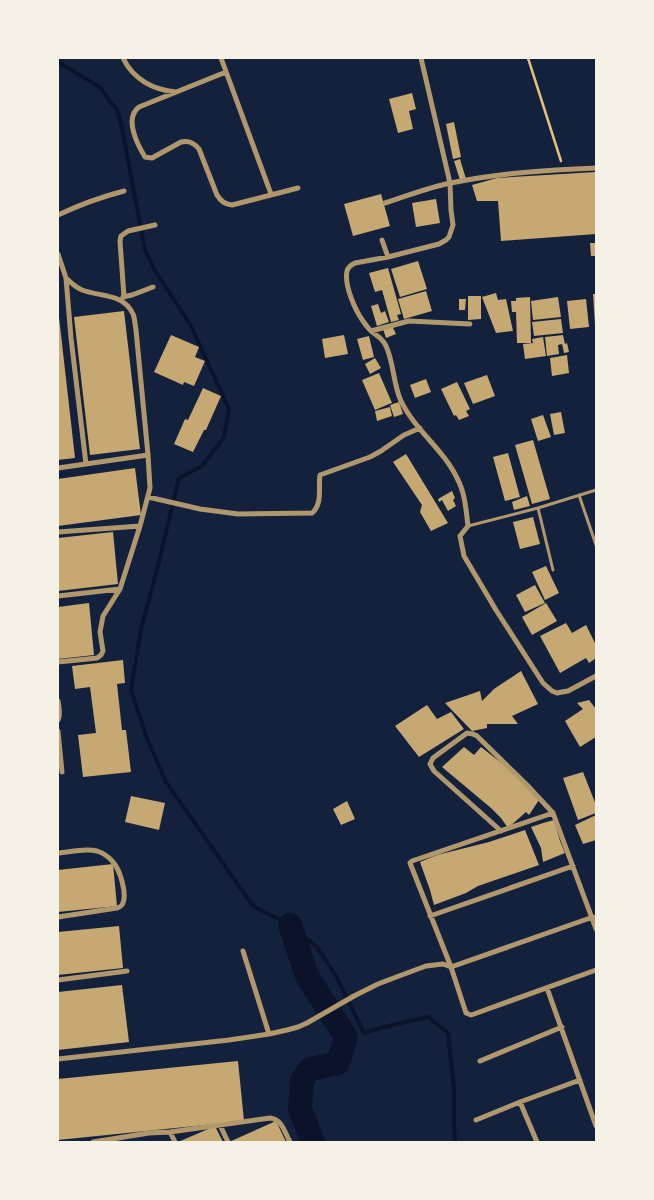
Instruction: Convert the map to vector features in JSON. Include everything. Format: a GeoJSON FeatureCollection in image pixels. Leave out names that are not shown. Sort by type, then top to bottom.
{"type":"FeatureCollection","features":[{"type":"Feature","properties":{"kind":"street"},"geometry":{"type":"LineString","coordinates":[[122,58],[130,70],[147,84],[167,91],[177,92]]}},
{"type":"Feature","properties":{"kind":"street"},"geometry":{"type":"LineString","coordinates":[[221,58],[271,194]]}},
{"type":"Feature","properties":{"kind":"street"},"geometry":{"type":"LineString","coordinates":[[421,58],[450,183],[453,225],[449,238],[440,244],[351,265],[347,271],[351,297],[357,312],[371,331],[380,337],[386,347],[398,394],[412,420],[448,463],[458,480],[466,500],[468,526],[460,536],[464,556],[543,683],[552,691],[562,692],[596,676]]}},
{"type":"Feature","properties":{"kind":"street"},"geometry":{"type":"LineString","coordinates":[[226,72],[139,107],[134,112],[131,122],[132,127],[145,157],[152,158],[181,142],[185,141],[195,144],[200,149],[217,195],[226,204],[232,205],[298,188]]}},
{"type":"Feature","properties":{"kind":"street"},"geometry":{"type":"LineString","coordinates":[[385,203],[450,183],[501,175],[596,168]]}},
{"type":"Feature","properties":{"kind":"street"},"geometry":{"type":"LineString","coordinates":[[58,215],[124,190]]}},
{"type":"Feature","properties":{"kind":"street"},"geometry":{"type":"LineString","coordinates":[[124,297],[120,242],[122,236],[128,231],[155,225]]}},
{"type":"Feature","properties":{"kind":"street"},"geometry":{"type":"LineString","coordinates":[[382,240],[388,257]]}},
{"type":"Feature","properties":{"kind":"street"},"geometry":{"type":"LineString","coordinates":[[58,254],[66,278],[86,464]]}},
{"type":"Feature","properties":{"kind":"street"},"geometry":{"type":"LineString","coordinates":[[66,278],[82,290],[117,298],[137,294],[153,287]]}},
{"type":"Feature","properties":{"kind":"street"},"geometry":{"type":"LineString","coordinates":[[58,662],[97,658],[101,655],[103,651],[100,632],[103,616],[120,589],[150,488],[136,330],[133,315],[129,308],[117,298]]}},
{"type":"Feature","properties":{"kind":"street"},"geometry":{"type":"LineString","coordinates":[[371,331],[409,321],[470,324]]}},
{"type":"Feature","properties":{"kind":"street"},"geometry":{"type":"LineString","coordinates":[[148,497],[168,503],[238,514],[312,513],[316,510],[319,498],[320,475],[381,452],[404,435],[420,428]]}},
{"type":"Feature","properties":{"kind":"street"},"geometry":{"type":"LineString","coordinates":[[58,468],[148,455]]}},
{"type":"Feature","properties":{"kind":"street"},"geometry":{"type":"LineString","coordinates":[[58,532],[140,526]]}},
{"type":"Feature","properties":{"kind":"street"},"geometry":{"type":"LineString","coordinates":[[58,596],[120,589]]}},
{"type":"Feature","properties":{"kind":"street"},"geometry":{"type":"LineString","coordinates":[[58,701],[60,712],[58,720]]}},
{"type":"Feature","properties":{"kind":"street"},"geometry":{"type":"LineString","coordinates":[[58,731],[62,772]]}},
{"type":"Feature","properties":{"kind":"street"},"geometry":{"type":"LineString","coordinates":[[501,831],[434,771],[430,764],[433,758],[467,732],[476,736],[553,813],[596,929]]}},
{"type":"Feature","properties":{"kind":"street"},"geometry":{"type":"LineString","coordinates":[[553,813],[410,861],[410,863],[451,967],[466,1012],[471,1015],[596,971]]}},
{"type":"Feature","properties":{"kind":"street"},"geometry":{"type":"LineString","coordinates":[[58,853],[96,851],[107,856],[121,874],[124,898],[121,906],[111,910],[58,917]]}},
{"type":"Feature","properties":{"kind":"street"},"geometry":{"type":"LineString","coordinates":[[430,916],[573,866]]}},
{"type":"Feature","properties":{"kind":"street"},"geometry":{"type":"LineString","coordinates":[[58,1059],[269,1034],[298,1028],[378,984],[426,966],[443,964],[451,967],[593,918]]}},
{"type":"Feature","properties":{"kind":"street"},"geometry":{"type":"LineString","coordinates":[[243,951],[269,1034]]}},
{"type":"Feature","properties":{"kind":"street"},"geometry":{"type":"LineString","coordinates":[[58,980],[127,971]]}},
{"type":"Feature","properties":{"kind":"street"},"geometry":{"type":"LineString","coordinates":[[548,988],[596,1126]]}},
{"type":"Feature","properties":{"kind":"street"},"geometry":{"type":"LineString","coordinates":[[480,1061],[562,1027]]}},
{"type":"Feature","properties":{"kind":"street"},"geometry":{"type":"LineString","coordinates":[[476,1120],[580,1080]]}},
{"type":"Feature","properties":{"kind":"street"},"geometry":{"type":"LineString","coordinates":[[520,1102],[537,1142]]}},
{"type":"Feature","properties":{"kind":"street"},"geometry":{"type":"LineString","coordinates":[[93,1142],[270,1118],[280,1122],[290,1142]]}},
{"type":"Feature","properties":{"kind":"street"},"geometry":{"type":"LineString","coordinates":[[220,1124],[228,1142]]}},
{"type":"Feature","properties":{"kind":"street"},"geometry":{"type":"LineString","coordinates":[[170,1132],[175,1142]]}},
{"type":"Feature","properties":{"kind":"lane"},"geometry":{"type":"LineString","coordinates":[[468,526],[538,508],[596,490]]}},
{"type":"Feature","properties":{"kind":"lane"},"geometry":{"type":"LineString","coordinates":[[579,495],[596,545]]}},
{"type":"Feature","properties":{"kind":"lane"},"geometry":{"type":"LineString","coordinates":[[538,508],[554,570]]}},
{"type":"Feature","properties":{"kind":"path"},"geometry":{"type":"LineString","coordinates":[[528,58],[564,169]]}},
{"type":"Feature","properties":{"kind":"building"},"geometry":{"type":"Polygon","coordinates":[[[412,93],[416,109],[409,111],[413,129],[398,133],[389,99],[412,93]]]}},
{"type":"Feature","properties":{"kind":"building"},"geometry":{"type":"Polygon","coordinates":[[[454,122],[461,157],[453,159],[446,124],[454,122]]]}},
{"type":"Feature","properties":{"kind":"building"},"geometry":{"type":"Polygon","coordinates":[[[460,159],[466,179],[460,180],[454,161],[460,159]]]}},
{"type":"Feature","properties":{"kind":"building"},"geometry":{"type":"Polygon","coordinates":[[[596,172],[596,234],[501,241],[498,201],[477,201],[472,185],[497,178],[596,172]]]}},
{"type":"Feature","properties":{"kind":"building"},"geometry":{"type":"Polygon","coordinates":[[[381,194],[390,226],[353,236],[344,204],[381,194]]]}},
{"type":"Feature","properties":{"kind":"building"},"geometry":{"type":"Polygon","coordinates":[[[436,199],[440,223],[416,227],[412,203],[436,199]]]}},
{"type":"Feature","properties":{"kind":"building"},"geometry":{"type":"Polygon","coordinates":[[[590,243],[596,243],[596,256],[591,256],[590,243]]]}},
{"type":"Feature","properties":{"kind":"building"},"geometry":{"type":"Polygon","coordinates":[[[418,261],[427,289],[400,297],[391,269],[418,261]]]}},
{"type":"Feature","properties":{"kind":"building"},"geometry":{"type":"Polygon","coordinates":[[[388,268],[401,314],[397,315],[399,320],[391,322],[382,290],[375,292],[369,273],[388,268]]]}},
{"type":"Feature","properties":{"kind":"building"},"geometry":{"type":"Polygon","coordinates":[[[426,291],[432,311],[404,319],[398,299],[426,291]]]}},
{"type":"Feature","properties":{"kind":"building"},"geometry":{"type":"Polygon","coordinates":[[[496,293],[498,300],[506,299],[513,331],[496,333],[482,297],[496,293]]]}},
{"type":"Feature","properties":{"kind":"building"},"geometry":{"type":"Polygon","coordinates":[[[593,294],[596,294],[596,325],[595,325],[593,294]]]}},
{"type":"Feature","properties":{"kind":"building"},"geometry":{"type":"Polygon","coordinates":[[[468,296],[481,296],[481,319],[468,320],[468,296]]]}},
{"type":"Feature","properties":{"kind":"building"},"geometry":{"type":"Polygon","coordinates":[[[530,297],[531,343],[517,343],[516,312],[512,312],[511,301],[516,301],[516,298],[530,297]]]}},
{"type":"Feature","properties":{"kind":"building"},"geometry":{"type":"Polygon","coordinates":[[[558,297],[561,317],[533,320],[531,301],[558,297]]]}},
{"type":"Feature","properties":{"kind":"building"},"geometry":{"type":"Polygon","coordinates":[[[459,299],[466,299],[465,310],[459,310],[459,299]]]}},
{"type":"Feature","properties":{"kind":"building"},"geometry":{"type":"Polygon","coordinates":[[[586,299],[589,327],[570,329],[567,301],[586,299]]]}},
{"type":"Feature","properties":{"kind":"building"},"geometry":{"type":"Polygon","coordinates":[[[378,304],[381,313],[385,311],[389,322],[377,326],[371,306],[378,304]]]}},
{"type":"Feature","properties":{"kind":"building"},"geometry":{"type":"Polygon","coordinates":[[[124,311],[140,449],[90,455],[74,317],[124,311]]]}},
{"type":"Feature","properties":{"kind":"building"},"geometry":{"type":"Polygon","coordinates":[[[58,317],[75,458],[58,460],[58,317]]]}},
{"type":"Feature","properties":{"kind":"building"},"geometry":{"type":"Polygon","coordinates":[[[561,319],[563,333],[534,336],[532,322],[561,319]]]}},
{"type":"Feature","properties":{"kind":"building"},"geometry":{"type":"Polygon","coordinates":[[[392,326],[396,334],[386,338],[383,329],[392,326]]]}},
{"type":"Feature","properties":{"kind":"building"},"geometry":{"type":"Polygon","coordinates":[[[171,335],[199,347],[195,357],[205,361],[194,386],[184,382],[183,385],[154,372],[171,335]]]}},
{"type":"Feature","properties":{"kind":"building"},"geometry":{"type":"Polygon","coordinates":[[[344,335],[348,354],[325,358],[322,339],[344,335]]]}},
{"type":"Feature","properties":{"kind":"building"},"geometry":{"type":"Polygon","coordinates":[[[563,335],[569,352],[564,353],[562,344],[558,345],[559,354],[547,356],[545,337],[563,335]]]}},
{"type":"Feature","properties":{"kind":"building"},"geometry":{"type":"Polygon","coordinates":[[[369,336],[374,357],[363,360],[357,339],[369,336]]]}},
{"type":"Feature","properties":{"kind":"building"},"geometry":{"type":"Polygon","coordinates":[[[543,337],[546,356],[525,359],[523,344],[533,343],[532,339],[543,337]]]}},
{"type":"Feature","properties":{"kind":"building"},"geometry":{"type":"Polygon","coordinates":[[[567,355],[569,373],[552,376],[550,358],[567,355]]]}},
{"type":"Feature","properties":{"kind":"building"},"geometry":{"type":"Polygon","coordinates":[[[375,358],[381,368],[370,374],[365,364],[375,358]]]}},
{"type":"Feature","properties":{"kind":"building"},"geometry":{"type":"Polygon","coordinates":[[[379,373],[392,403],[375,410],[362,380],[379,373]]]}},
{"type":"Feature","properties":{"kind":"building"},"geometry":{"type":"Polygon","coordinates":[[[487,375],[495,396],[473,404],[464,383],[487,375]]]}},
{"type":"Feature","properties":{"kind":"building"},"geometry":{"type":"Polygon","coordinates":[[[426,379],[431,392],[415,398],[410,385],[426,379]]]}},
{"type":"Feature","properties":{"kind":"building"},"geometry":{"type":"Polygon","coordinates":[[[457,382],[470,409],[466,411],[469,416],[459,420],[456,415],[454,416],[441,389],[457,382]]]}},
{"type":"Feature","properties":{"kind":"building"},"geometry":{"type":"Polygon","coordinates":[[[203,388],[221,396],[206,430],[204,430],[193,452],[174,444],[185,419],[188,420],[203,388]]]}},
{"type":"Feature","properties":{"kind":"building"},"geometry":{"type":"Polygon","coordinates":[[[399,402],[403,414],[394,417],[390,405],[399,402]]]}},
{"type":"Feature","properties":{"kind":"building"},"geometry":{"type":"Polygon","coordinates":[[[390,407],[392,416],[377,421],[375,411],[390,407]]]}},
{"type":"Feature","properties":{"kind":"building"},"geometry":{"type":"Polygon","coordinates":[[[561,412],[565,433],[554,435],[550,414],[561,412]]]}},
{"type":"Feature","properties":{"kind":"building"},"geometry":{"type":"Polygon","coordinates":[[[543,415],[551,437],[538,441],[531,419],[543,415]]]}},
{"type":"Feature","properties":{"kind":"building"},"geometry":{"type":"Polygon","coordinates":[[[533,440],[550,499],[532,504],[515,445],[533,440]]]}},
{"type":"Feature","properties":{"kind":"building"},"geometry":{"type":"Polygon","coordinates":[[[508,453],[520,497],[505,501],[493,457],[508,453]]]}},
{"type":"Feature","properties":{"kind":"building"},"geometry":{"type":"Polygon","coordinates":[[[406,454],[448,523],[431,531],[420,512],[422,505],[393,462],[406,454]]]}},
{"type":"Feature","properties":{"kind":"building"},"geometry":{"type":"Polygon","coordinates":[[[135,468],[141,515],[58,526],[58,479],[135,468]]]}},
{"type":"Feature","properties":{"kind":"building"},"geometry":{"type":"Polygon","coordinates":[[[452,491],[456,506],[448,511],[442,500],[439,502],[438,499],[452,491]]]}},
{"type":"Feature","properties":{"kind":"building"},"geometry":{"type":"Polygon","coordinates":[[[527,496],[530,506],[514,510],[512,502],[527,496]]]}},
{"type":"Feature","properties":{"kind":"building"},"geometry":{"type":"Polygon","coordinates":[[[533,517],[540,544],[520,549],[513,522],[533,517]]]}},
{"type":"Feature","properties":{"kind":"building"},"geometry":{"type":"Polygon","coordinates":[[[113,532],[118,584],[58,591],[58,538],[113,532]]]}},
{"type":"Feature","properties":{"kind":"building"},"geometry":{"type":"Polygon","coordinates":[[[546,566],[559,593],[545,600],[532,572],[546,566]]]}},
{"type":"Feature","properties":{"kind":"building"},"geometry":{"type":"Polygon","coordinates":[[[535,585],[545,603],[525,612],[516,595],[535,585]]]}},
{"type":"Feature","properties":{"kind":"building"},"geometry":{"type":"Polygon","coordinates":[[[89,603],[94,655],[58,659],[58,607],[89,603]]]}},
{"type":"Feature","properties":{"kind":"building"},"geometry":{"type":"Polygon","coordinates":[[[546,603],[557,621],[532,635],[522,617],[546,603]]]}},
{"type":"Feature","properties":{"kind":"building"},"geometry":{"type":"Polygon","coordinates":[[[566,623],[572,633],[586,625],[596,645],[596,658],[589,663],[586,658],[560,673],[540,636],[566,623]]]}},
{"type":"Feature","properties":{"kind":"building"},"geometry":{"type":"Polygon","coordinates":[[[123,660],[125,683],[117,684],[122,730],[126,730],[131,772],[83,777],[78,735],[96,733],[90,687],[75,689],[72,666],[123,660]]]}},
{"type":"Feature","properties":{"kind":"building"},"geometry":{"type":"Polygon","coordinates":[[[521,671],[538,704],[512,716],[518,724],[487,724],[487,728],[472,731],[445,703],[480,691],[482,701],[494,689],[521,671]]]}},
{"type":"Feature","properties":{"kind":"building"},"geometry":{"type":"Polygon","coordinates":[[[589,700],[596,709],[596,737],[580,747],[565,721],[583,709],[577,703],[589,700]]]}},
{"type":"Feature","properties":{"kind":"building"},"geometry":{"type":"Polygon","coordinates":[[[427,705],[437,719],[451,712],[464,729],[419,757],[395,726],[427,705]]]}},
{"type":"Feature","properties":{"kind":"building"},"geometry":{"type":"Polygon","coordinates":[[[464,747],[474,755],[481,747],[504,765],[539,800],[529,815],[526,812],[508,828],[491,808],[442,767],[464,747]]]}},
{"type":"Feature","properties":{"kind":"building"},"geometry":{"type":"Polygon","coordinates":[[[583,772],[596,805],[596,813],[578,820],[563,778],[583,772]]]}},
{"type":"Feature","properties":{"kind":"building"},"geometry":{"type":"Polygon","coordinates":[[[131,796],[165,803],[159,830],[125,822],[131,796]]]}},
{"type":"Feature","properties":{"kind":"building"},"geometry":{"type":"Polygon","coordinates":[[[347,801],[355,819],[341,825],[333,809],[347,801]]]}},
{"type":"Feature","properties":{"kind":"building"},"geometry":{"type":"Polygon","coordinates":[[[596,815],[596,840],[583,844],[575,825],[596,815]]]}},
{"type":"Feature","properties":{"kind":"building"},"geometry":{"type":"Polygon","coordinates":[[[554,820],[565,853],[543,862],[541,848],[531,827],[554,820]]]}},
{"type":"Feature","properties":{"kind":"building"},"geometry":{"type":"Polygon","coordinates":[[[525,830],[539,865],[478,886],[466,893],[434,905],[420,862],[437,855],[489,842],[525,830]]]}},
{"type":"Feature","properties":{"kind":"building"},"geometry":{"type":"Polygon","coordinates":[[[113,864],[117,906],[58,912],[58,870],[113,864]]]}},
{"type":"Feature","properties":{"kind":"building"},"geometry":{"type":"Polygon","coordinates":[[[119,926],[123,968],[58,975],[58,932],[119,926]]]}},
{"type":"Feature","properties":{"kind":"building"},"geometry":{"type":"Polygon","coordinates":[[[122,985],[129,1042],[58,1050],[58,992],[122,985]]]}},
{"type":"Feature","properties":{"kind":"building"},"geometry":{"type":"Polygon","coordinates":[[[238,1061],[244,1121],[58,1140],[58,1079],[238,1061]]]}},
{"type":"Feature","properties":{"kind":"building"},"geometry":{"type":"Polygon","coordinates":[[[276,1121],[286,1142],[229,1142],[276,1121]]]}},
{"type":"Feature","properties":{"kind":"building"},"geometry":{"type":"Polygon","coordinates":[[[215,1126],[223,1142],[178,1142],[199,1133],[215,1126]]]}},
{"type":"Feature","properties":{"kind":"waterway"},"geometry":{"type":"LineString","coordinates":[[58,62],[101,88],[117,110],[145,250],[154,269],[191,326],[229,409],[224,437],[202,466],[179,478],[141,629],[131,690],[146,736],[166,782],[253,906],[290,925],[317,947],[336,976],[364,1033],[428,1017],[448,1033],[454,1089],[455,1142]]}},
{"type":"Feature","properties":{"kind":"waterway"},"geometry":{"type":"LineString","coordinates":[[290,925],[307,976],[346,1037],[338,1063],[310,1069],[302,1080],[300,1109],[313,1142]]}}]}
